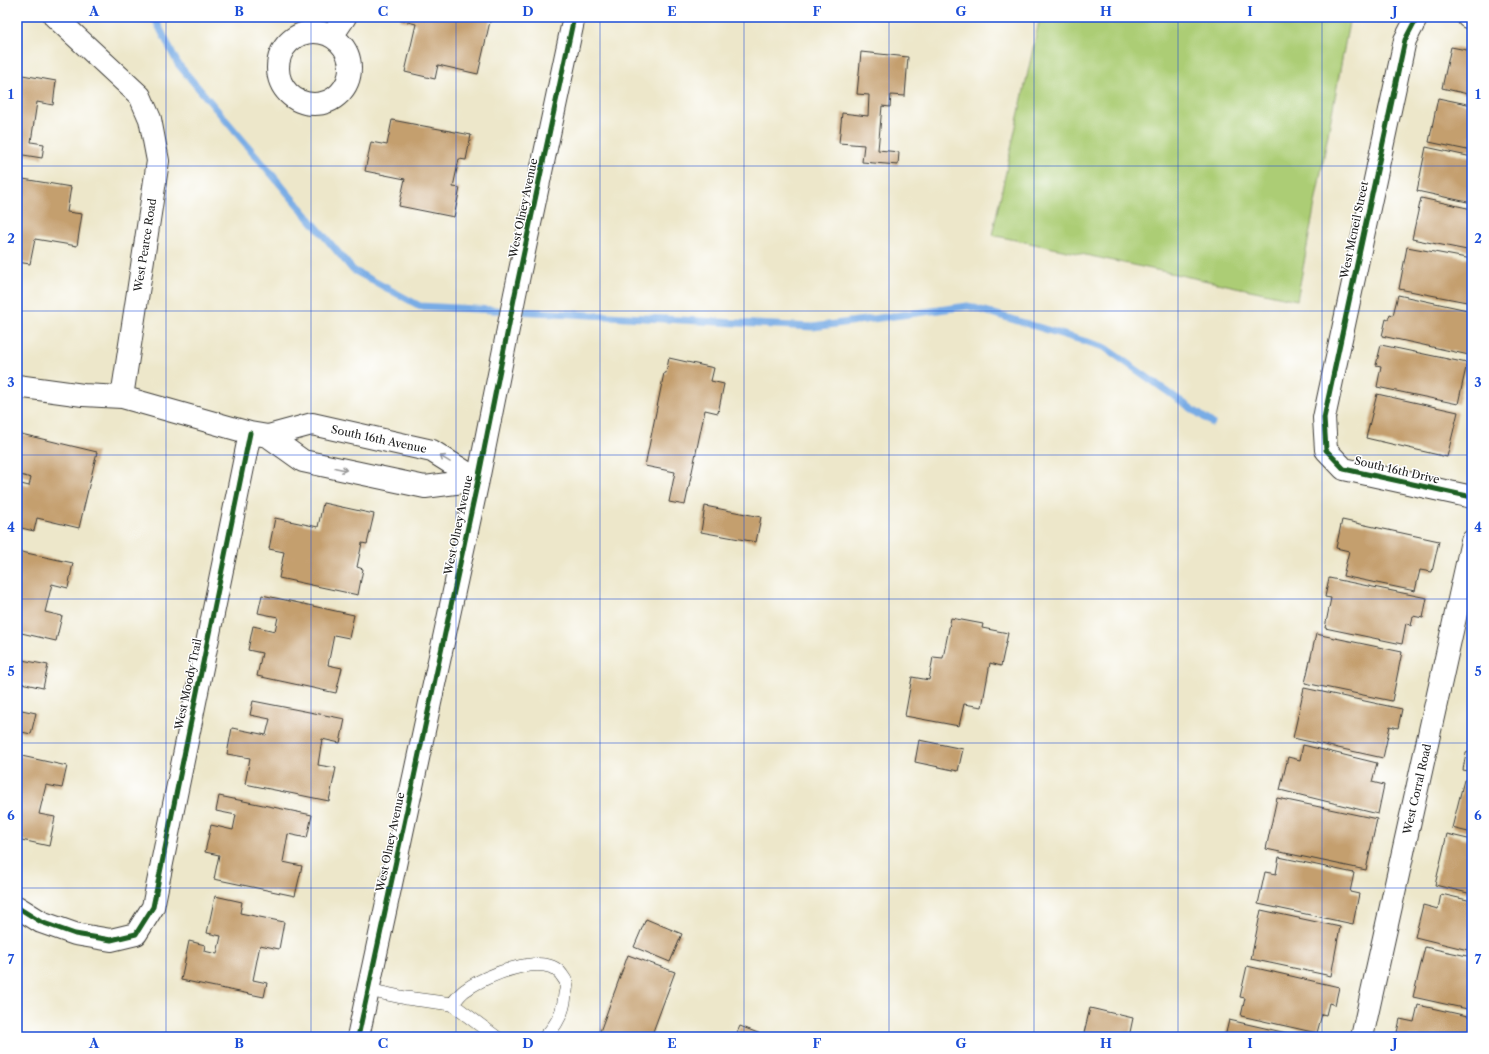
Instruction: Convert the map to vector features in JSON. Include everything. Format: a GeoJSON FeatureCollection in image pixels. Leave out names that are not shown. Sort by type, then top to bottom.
{"type":"FeatureCollection","features":[{"type":"Feature","properties":{"kind":"street","name":"West Pearce Road"},"geometry":{"type":"LineString","coordinates":[[55,17],[140,96],[150,119],[158,161],[122,397]]}},
{"type":"Feature","properties":{"kind":"street"},"geometry":{"type":"LineString","coordinates":[[332,36],[345,17]]}},
{"type":"Feature","properties":{"kind":"street","name":"West Olney Avenue"},"geometry":{"type":"LineString","coordinates":[[358,1037],[478,480],[515,294],[574,17]]}},
{"type":"Feature","properties":{"kind":"street","name":"West Mcneil Street"},"geometry":{"type":"LineString","coordinates":[[1326,450],[1325,410],[1405,40],[1417,17]]}},
{"type":"Feature","properties":{"kind":"street"},"geometry":{"type":"LineString","coordinates":[[1468,17],[1472,18]]}},
{"type":"Feature","properties":{"kind":"street"},"geometry":{"type":"LineString","coordinates":[[17,386],[83,395],[122,397],[259,434],[303,461],[425,487],[478,480]]}},
{"type":"Feature","properties":{"kind":"street","name":"South 16th Avenue"},"geometry":{"type":"LineString","coordinates":[[259,434],[312,424],[432,451],[478,480]]}},
{"type":"Feature","properties":{"kind":"street","name":"West Moody Trail"},"geometry":{"type":"LineString","coordinates":[[17,908],[41,922],[75,934],[111,940],[136,934],[152,907],[259,434]]}},
{"type":"Feature","properties":{"kind":"street","name":"South 16th Drive"},"geometry":{"type":"LineString","coordinates":[[1326,450],[1344,469],[1472,497]]}},
{"type":"Feature","properties":{"kind":"street","name":"West Corral Road"},"geometry":{"type":"LineString","coordinates":[[1362,1037],[1472,541]]}},
{"type":"Feature","properties":{"kind":"lane"},"geometry":{"type":"LineString","coordinates":[[452,1004],[466,989],[495,974],[512,968],[529,965],[543,965],[558,970],[566,982],[565,1006],[554,1028],[545,1037]]}},
{"type":"Feature","properties":{"kind":"lane"},"geometry":{"type":"LineString","coordinates":[[368,990],[406,998],[452,1004],[496,1037]]}},
{"type":"Feature","properties":{"kind":"green space"},"geometry":{"type":"Polygon","coordinates":[[[1040,17],[1350,17],[1297,300],[992,235],[1040,17]]]}},
{"type":"Feature","properties":{"kind":"building"},"geometry":{"type":"Polygon","coordinates":[[[401,17],[491,17],[478,74],[438,65],[435,79],[405,72],[416,24],[400,20],[401,17]]]}},
{"type":"Feature","properties":{"kind":"building"},"geometry":{"type":"Polygon","coordinates":[[[1451,47],[1472,51],[1472,95],[1442,88],[1451,47]]]}},
{"type":"Feature","properties":{"kind":"building"},"geometry":{"type":"Polygon","coordinates":[[[861,52],[908,57],[905,96],[891,95],[890,107],[882,106],[878,150],[899,152],[898,165],[862,162],[864,145],[839,143],[842,113],[868,116],[869,95],[857,94],[861,52]]]}},
{"type":"Feature","properties":{"kind":"building"},"geometry":{"type":"Polygon","coordinates":[[[17,74],[56,81],[53,105],[37,102],[31,142],[44,144],[42,158],[17,154],[17,74]]]}},
{"type":"Feature","properties":{"kind":"building"},"geometry":{"type":"Polygon","coordinates":[[[1438,98],[1472,105],[1472,151],[1429,142],[1438,98]]]}},
{"type":"Feature","properties":{"kind":"building"},"geometry":{"type":"Polygon","coordinates":[[[392,120],[471,135],[466,160],[459,159],[453,187],[460,188],[454,217],[399,206],[405,179],[365,171],[371,142],[387,145],[392,120]]]}},
{"type":"Feature","properties":{"kind":"building"},"geometry":{"type":"Polygon","coordinates":[[[1426,147],[1472,157],[1472,203],[1417,191],[1426,147]]]}},
{"type":"Feature","properties":{"kind":"building"},"geometry":{"type":"Polygon","coordinates":[[[17,178],[71,187],[67,212],[82,214],[77,246],[35,239],[30,264],[17,262],[17,178]]]}},
{"type":"Feature","properties":{"kind":"building"},"geometry":{"type":"Polygon","coordinates":[[[1421,198],[1472,209],[1472,251],[1412,239],[1421,198]]]}},
{"type":"Feature","properties":{"kind":"building"},"geometry":{"type":"Polygon","coordinates":[[[1407,247],[1472,259],[1472,303],[1399,289],[1407,247]]]}},
{"type":"Feature","properties":{"kind":"building"},"geometry":{"type":"Polygon","coordinates":[[[1398,295],[1472,311],[1472,342],[1469,355],[1382,336],[1386,319],[1388,320],[1390,314],[1393,315],[1398,295]]]}},
{"type":"Feature","properties":{"kind":"building"},"geometry":{"type":"Polygon","coordinates":[[[1381,345],[1467,363],[1458,404],[1377,387],[1381,366],[1376,365],[1381,345]]]}},
{"type":"Feature","properties":{"kind":"building"},"geometry":{"type":"Polygon","coordinates":[[[669,358],[714,368],[711,381],[724,384],[718,413],[705,410],[685,505],[669,502],[675,472],[645,466],[664,373],[666,373],[669,358]]]}},
{"type":"Feature","properties":{"kind":"building"},"geometry":{"type":"Polygon","coordinates":[[[1377,394],[1458,412],[1447,457],[1366,438],[1377,394]]]}},
{"type":"Feature","properties":{"kind":"building"},"geometry":{"type":"Polygon","coordinates":[[[17,433],[97,452],[79,528],[37,518],[34,531],[17,527],[17,483],[29,486],[31,478],[17,474],[17,433]]]}},
{"type":"Feature","properties":{"kind":"building"},"geometry":{"type":"Polygon","coordinates":[[[323,503],[374,514],[367,544],[362,543],[357,567],[363,569],[358,595],[279,578],[284,552],[269,549],[275,518],[318,527],[323,503]]]}},
{"type":"Feature","properties":{"kind":"building"},"geometry":{"type":"Polygon","coordinates":[[[705,506],[761,517],[756,542],[701,532],[705,506]]]}},
{"type":"Feature","properties":{"kind":"building"},"geometry":{"type":"Polygon","coordinates":[[[1342,520],[1439,541],[1432,572],[1420,570],[1415,591],[1343,576],[1349,551],[1336,548],[1342,520]]]}},
{"type":"Feature","properties":{"kind":"building"},"geometry":{"type":"Polygon","coordinates":[[[17,551],[73,563],[68,588],[52,584],[45,612],[62,616],[56,641],[17,632],[17,551]]]}},
{"type":"Feature","properties":{"kind":"building"},"geometry":{"type":"Polygon","coordinates":[[[1329,578],[1427,598],[1423,618],[1413,616],[1411,626],[1406,623],[1402,644],[1325,628],[1331,598],[1325,597],[1329,578]]]}},
{"type":"Feature","properties":{"kind":"building"},"geometry":{"type":"Polygon","coordinates":[[[262,595],[354,615],[349,638],[334,635],[328,665],[342,668],[336,693],[257,676],[262,653],[248,650],[253,626],[275,631],[278,617],[258,613],[262,595]]]}},
{"type":"Feature","properties":{"kind":"building"},"geometry":{"type":"Polygon","coordinates":[[[951,618],[983,624],[982,628],[1008,633],[1001,666],[990,663],[982,707],[964,704],[959,726],[905,716],[912,677],[929,680],[933,657],[943,658],[951,618]]]}},
{"type":"Feature","properties":{"kind":"building"},"geometry":{"type":"Polygon","coordinates":[[[1316,634],[1402,652],[1392,701],[1305,683],[1316,634]]]}},
{"type":"Feature","properties":{"kind":"building"},"geometry":{"type":"Polygon","coordinates":[[[17,659],[48,665],[43,688],[17,682],[17,659]]]}},
{"type":"Feature","properties":{"kind":"building"},"geometry":{"type":"Polygon","coordinates":[[[1304,688],[1402,709],[1398,728],[1390,726],[1383,758],[1293,738],[1304,688]]]}},
{"type":"Feature","properties":{"kind":"building"},"geometry":{"type":"Polygon","coordinates":[[[253,701],[345,719],[340,743],[322,739],[318,765],[336,768],[329,801],[245,784],[250,758],[227,754],[232,728],[266,735],[270,719],[250,715],[253,701]]]}},
{"type":"Feature","properties":{"kind":"building"},"geometry":{"type":"Polygon","coordinates":[[[17,709],[36,713],[31,734],[17,731],[17,709]]]}},
{"type":"Feature","properties":{"kind":"building"},"geometry":{"type":"Polygon","coordinates":[[[919,740],[963,749],[958,771],[915,762],[919,740]]]}},
{"type":"Feature","properties":{"kind":"building"},"geometry":{"type":"Polygon","coordinates":[[[1303,745],[1377,763],[1372,782],[1384,785],[1378,814],[1280,790],[1288,757],[1300,760],[1303,745]]]}},
{"type":"Feature","properties":{"kind":"building"},"geometry":{"type":"Polygon","coordinates":[[[1472,751],[1472,772],[1463,770],[1466,753],[1472,751]]]}},
{"type":"Feature","properties":{"kind":"building"},"geometry":{"type":"Polygon","coordinates":[[[17,755],[67,766],[62,788],[46,785],[39,814],[55,817],[49,846],[17,839],[17,755]]]}},
{"type":"Feature","properties":{"kind":"building"},"geometry":{"type":"Polygon","coordinates":[[[1464,780],[1472,782],[1472,833],[1452,828],[1464,780]]]}},
{"type":"Feature","properties":{"kind":"building"},"geometry":{"type":"Polygon","coordinates":[[[219,796],[312,815],[307,838],[288,834],[283,862],[302,866],[295,896],[214,879],[219,855],[205,852],[211,825],[233,830],[236,815],[216,811],[219,796]]]}},
{"type":"Feature","properties":{"kind":"building"},"geometry":{"type":"Polygon","coordinates":[[[1277,798],[1377,819],[1366,870],[1266,849],[1277,798]]]}},
{"type":"Feature","properties":{"kind":"building"},"geometry":{"type":"Polygon","coordinates":[[[1447,834],[1472,840],[1472,894],[1435,885],[1447,834]]]}},
{"type":"Feature","properties":{"kind":"building"},"geometry":{"type":"Polygon","coordinates":[[[1279,857],[1354,873],[1350,892],[1359,894],[1353,924],[1258,904],[1265,872],[1276,874],[1279,857]]]}},
{"type":"Feature","properties":{"kind":"building"},"geometry":{"type":"Polygon","coordinates":[[[1441,894],[1472,901],[1472,951],[1415,937],[1423,905],[1438,909],[1441,894]]]}},
{"type":"Feature","properties":{"kind":"building"},"geometry":{"type":"Polygon","coordinates":[[[215,896],[242,902],[240,913],[284,922],[279,949],[260,945],[253,980],[267,983],[264,997],[181,980],[189,941],[205,945],[204,951],[217,954],[221,936],[207,933],[215,896]]]}},
{"type":"Feature","properties":{"kind":"building"},"geometry":{"type":"Polygon","coordinates":[[[1261,910],[1340,927],[1331,976],[1251,959],[1261,910]]]}},
{"type":"Feature","properties":{"kind":"building"},"geometry":{"type":"Polygon","coordinates":[[[646,919],[682,934],[670,962],[634,947],[646,919]]]}},
{"type":"Feature","properties":{"kind":"building"},"geometry":{"type":"Polygon","coordinates":[[[1425,947],[1472,957],[1472,1010],[1413,997],[1425,947]]]}},
{"type":"Feature","properties":{"kind":"building"},"geometry":{"type":"Polygon","coordinates":[[[628,955],[675,972],[651,1037],[598,1037],[628,955]]]}},
{"type":"Feature","properties":{"kind":"building"},"geometry":{"type":"Polygon","coordinates":[[[1247,966],[1339,987],[1335,1005],[1329,1003],[1326,1015],[1322,1014],[1317,1033],[1241,1016],[1245,998],[1240,997],[1247,966]]]}},
{"type":"Feature","properties":{"kind":"building"},"geometry":{"type":"Polygon","coordinates":[[[1418,1005],[1472,1017],[1472,1037],[1396,1037],[1400,1019],[1414,1022],[1418,1005]]]}},
{"type":"Feature","properties":{"kind":"building"},"geometry":{"type":"Polygon","coordinates":[[[1090,1008],[1133,1018],[1129,1037],[1083,1037],[1090,1008]]]}},
{"type":"Feature","properties":{"kind":"building"},"geometry":{"type":"Polygon","coordinates":[[[1229,1020],[1300,1036],[1300,1037],[1225,1037],[1229,1020]]]}},
{"type":"Feature","properties":{"kind":"building"},"geometry":{"type":"Polygon","coordinates":[[[740,1026],[763,1035],[762,1037],[735,1037],[740,1026]]]}},
{"type":"Feature","properties":{"kind":"waterway"},"geometry":{"type":"LineString","coordinates":[[154,17],[178,64],[353,270],[420,306],[813,327],[968,306],[1104,347],[1212,423]]}},
{"type":"Feature","properties":{"kind":"cycle path"},"geometry":{"type":"LineString","coordinates":[[358,1037],[478,480],[515,294],[574,17]]}},
{"type":"Feature","properties":{"kind":"cycle path"},"geometry":{"type":"LineString","coordinates":[[1417,17],[1405,40],[1324,418],[1326,450],[1344,469],[1472,497]]}},
{"type":"Feature","properties":{"kind":"cycle path"},"geometry":{"type":"LineString","coordinates":[[17,907],[41,922],[75,934],[111,940],[136,934],[153,907],[250,433]]}}]}
